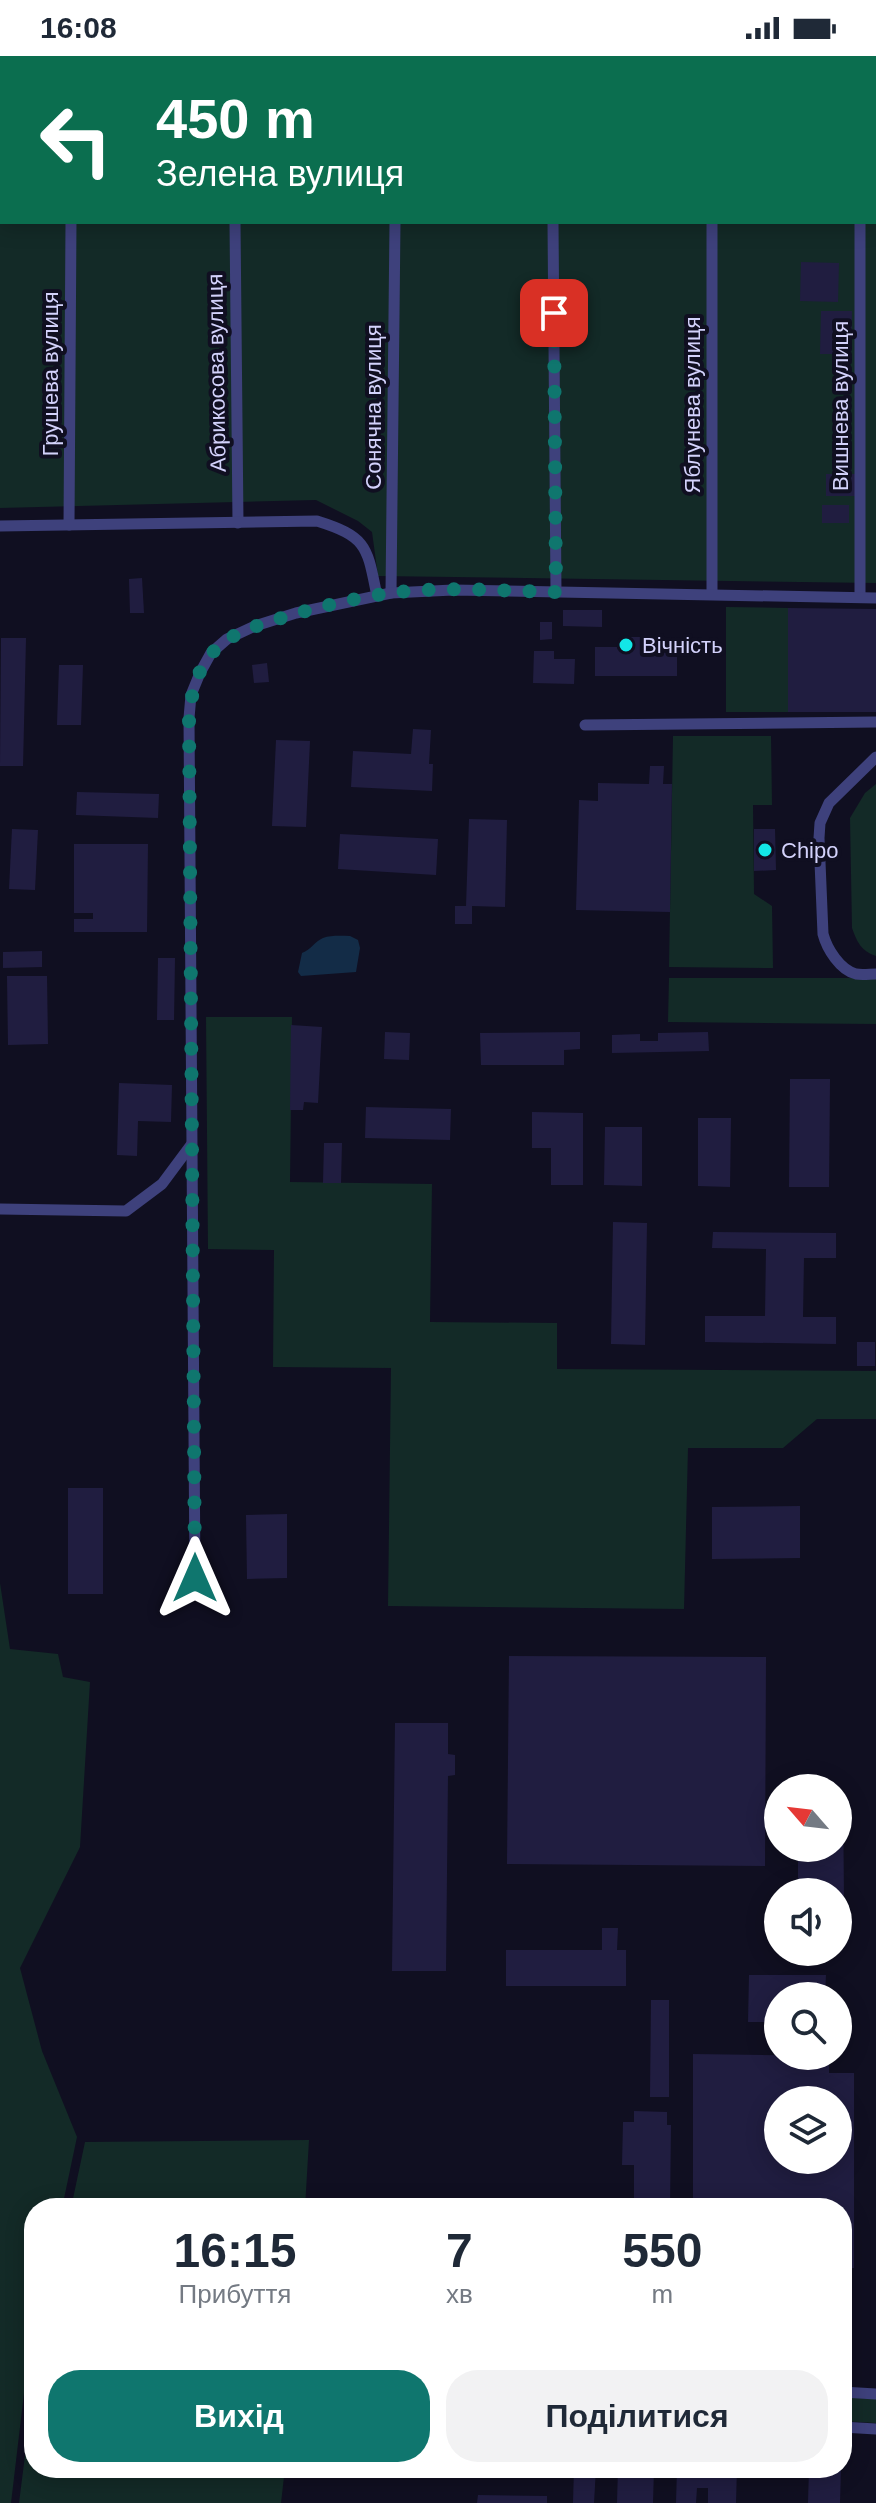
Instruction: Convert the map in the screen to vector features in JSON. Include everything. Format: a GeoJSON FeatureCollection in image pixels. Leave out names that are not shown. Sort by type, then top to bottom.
{"type":"FeatureCollection","features":[{"type":"Feature","properties":{"kind":"lane","name":"Грушева вулиця"},"geometry":{"type":"LineString","coordinates":[[69,525],[71,224]]}},
{"type":"Feature","properties":{"kind":"lane","name":"Абрикосова вулиця"},"geometry":{"type":"LineString","coordinates":[[235,224],[238,523]]}},
{"type":"Feature","properties":{"kind":"lane","name":"Сонячна вулиця"},"geometry":{"type":"LineString","coordinates":[[391,593],[395,224]]}},
{"type":"Feature","properties":{"kind":"lane"},"geometry":{"type":"LineString","coordinates":[[553,224],[556,589]]}},
{"type":"Feature","properties":{"kind":"lane","name":"Яблунева вулиця"},"geometry":{"type":"LineString","coordinates":[[712,224],[712,591]]}},
{"type":"Feature","properties":{"kind":"lane","name":"Вишнева вулиця"},"geometry":{"type":"LineString","coordinates":[[860,224],[860,594]]}},
{"type":"Feature","properties":{"kind":"lane"},"geometry":{"type":"LineString","coordinates":[[0,526],[317,521],[353,537],[368,552],[377,596]]}},
{"type":"Feature","properties":{"kind":"lane"},"geometry":{"type":"LineString","coordinates":[[195,1578],[189,718],[191,695],[211,653],[227,639],[255,626],[296,613],[391,593],[556,589],[860,594],[876,598]]}},
{"type":"Feature","properties":{"kind":"lane"},"geometry":{"type":"LineString","coordinates":[[585,725],[876,722]]}},
{"type":"Feature","properties":{"kind":"lane"},"geometry":{"type":"LineString","coordinates":[[876,757],[829,803],[820,823],[819,838],[826,943],[840,964],[853,974],[876,974]]}},
{"type":"Feature","properties":{"kind":"lane"},"geometry":{"type":"LineString","coordinates":[[0,1209],[126,1211],[162,1184],[192,1144]]}},
{"type":"Feature","properties":{"kind":"lane"},"geometry":{"type":"LineString","coordinates":[[852,2393],[876,2394]]}},
{"type":"Feature","properties":{"kind":"lane"},"geometry":{"type":"LineString","coordinates":[[852,2428],[876,2429]]}},
{"type":"Feature","properties":{"kind":"green space"},"geometry":{"type":"Polygon","coordinates":[[[0,224],[876,224],[876,583],[378,576],[372,532],[358,521],[316,500],[0,508],[0,224]]]}},
{"type":"Feature","properties":{"kind":"green space"},"geometry":{"type":"Polygon","coordinates":[[[726,607],[788,608],[788,712],[726,712],[726,607]]]}},
{"type":"Feature","properties":{"kind":"green space"},"geometry":{"type":"Polygon","coordinates":[[[673,736],[771,736],[772,805],[753,805],[754,894],[772,906],[773,968],[669,967],[673,736]]]}},
{"type":"Feature","properties":{"kind":"green space"},"geometry":{"type":"Polygon","coordinates":[[[876,784],[876,956],[860,945],[852,928],[850,818],[865,793],[876,784]]]}},
{"type":"Feature","properties":{"kind":"green space"},"geometry":{"type":"Polygon","coordinates":[[[669,978],[876,978],[876,1024],[668,1022],[669,978]]]}},
{"type":"Feature","properties":{"kind":"green space"},"geometry":{"type":"Polygon","coordinates":[[[206,1017],[292,1017],[290,1182],[432,1184],[430,1322],[557,1323],[557,1369],[876,1371],[876,1419],[817,1419],[783,1448],[688,1448],[684,1609],[388,1606],[391,1368],[273,1367],[274,1250],[208,1249],[206,1017]]]}},
{"type":"Feature","properties":{"kind":"green space"},"geometry":{"type":"Polygon","coordinates":[[[0,1583],[10,1649],[58,1654],[63,1677],[90,1682],[80,1847],[20,1968],[42,2051],[77,2137],[64,2198],[24,2198],[24,2393],[11,2503],[0,2503],[0,1583]]]}},
{"type":"Feature","properties":{"kind":"green space"},"geometry":{"type":"Polygon","coordinates":[[[309,2140],[306,2198],[73,2198],[85,2142],[309,2140]]]}},
{"type":"Feature","properties":{"kind":"green space"},"geometry":{"type":"Polygon","coordinates":[[[852,2398],[876,2399],[876,2423],[852,2422],[852,2398]]]}},
{"type":"Feature","properties":{"kind":"green space"},"geometry":{"type":"Polygon","coordinates":[[[24,2463],[24,2478],[284,2478],[281,2503],[19,2503],[24,2463]]]}},
{"type":"Feature","properties":{"kind":"water"},"geometry":{"type":"Polygon","coordinates":[[[350,936],[358,940],[360,948],[356,972],[301,976],[298,972],[302,953],[323,938],[350,936]]]}},
{"type":"Feature","properties":{"kind":"building"},"geometry":{"type":"Polygon","coordinates":[[[801,262],[839,263],[838,302],[800,301],[801,262]]]}},
{"type":"Feature","properties":{"kind":"building"},"geometry":{"type":"Polygon","coordinates":[[[821,311],[852,311],[851,354],[820,354],[821,311]]]}},
{"type":"Feature","properties":{"kind":"building"},"geometry":{"type":"Polygon","coordinates":[[[826,474],[855,474],[855,496],[826,496],[826,474]]]}},
{"type":"Feature","properties":{"kind":"building"},"geometry":{"type":"Polygon","coordinates":[[[822,505],[849,505],[849,523],[822,523],[822,505]]]}},
{"type":"Feature","properties":{"kind":"building"},"geometry":{"type":"Polygon","coordinates":[[[142,578],[144,613],[130,613],[129,579],[142,578]]]}},
{"type":"Feature","properties":{"kind":"building"},"geometry":{"type":"Polygon","coordinates":[[[788,608],[876,609],[876,712],[788,712],[788,608]]]}},
{"type":"Feature","properties":{"kind":"building"},"geometry":{"type":"Polygon","coordinates":[[[563,610],[602,610],[602,627],[563,626],[563,610]]]}},
{"type":"Feature","properties":{"kind":"building"},"geometry":{"type":"Polygon","coordinates":[[[540,622],[552,622],[552,639],[540,640],[540,622]]]}},
{"type":"Feature","properties":{"kind":"building"},"geometry":{"type":"Polygon","coordinates":[[[626,637],[646,637],[646,647],[677,647],[677,676],[595,676],[595,647],[626,647],[626,637]]]}},
{"type":"Feature","properties":{"kind":"building"},"geometry":{"type":"Polygon","coordinates":[[[1,638],[26,638],[23,766],[0,766],[1,638]]]}},
{"type":"Feature","properties":{"kind":"building"},"geometry":{"type":"Polygon","coordinates":[[[534,651],[554,651],[554,659],[575,659],[574,684],[533,683],[534,651]]]}},
{"type":"Feature","properties":{"kind":"building"},"geometry":{"type":"Polygon","coordinates":[[[267,663],[269,682],[254,683],[252,665],[267,663]]]}},
{"type":"Feature","properties":{"kind":"building"},"geometry":{"type":"Polygon","coordinates":[[[59,665],[83,665],[81,725],[57,725],[59,665]]]}},
{"type":"Feature","properties":{"kind":"building"},"geometry":{"type":"Polygon","coordinates":[[[413,729],[431,730],[429,764],[433,764],[432,791],[351,787],[353,751],[411,754],[413,729]]]}},
{"type":"Feature","properties":{"kind":"building"},"geometry":{"type":"Polygon","coordinates":[[[276,740],[310,741],[306,827],[272,826],[276,740]]]}},
{"type":"Feature","properties":{"kind":"building"},"geometry":{"type":"Polygon","coordinates":[[[650,766],[664,766],[663,784],[672,784],[670,912],[576,910],[579,800],[598,801],[598,783],[649,784],[650,766]]]}},
{"type":"Feature","properties":{"kind":"building"},"geometry":{"type":"Polygon","coordinates":[[[77,792],[159,794],[158,818],[76,815],[77,792]]]}},
{"type":"Feature","properties":{"kind":"building"},"geometry":{"type":"Polygon","coordinates":[[[469,819],[507,820],[505,907],[472,906],[472,924],[455,924],[455,906],[466,906],[469,819]]]}},
{"type":"Feature","properties":{"kind":"building"},"geometry":{"type":"Polygon","coordinates":[[[12,829],[38,830],[35,890],[9,889],[12,829]]]}},
{"type":"Feature","properties":{"kind":"building","name":"Chipo"},"geometry":{"type":"Polygon","coordinates":[[[754,829],[775,829],[776,870],[754,871],[754,829]]]}},
{"type":"Feature","properties":{"kind":"building"},"geometry":{"type":"Polygon","coordinates":[[[340,834],[438,839],[436,875],[338,869],[340,834]]]}},
{"type":"Feature","properties":{"kind":"building"},"geometry":{"type":"Polygon","coordinates":[[[74,844],[148,844],[147,932],[74,932],[74,919],[93,919],[93,913],[74,913],[74,844]]]}},
{"type":"Feature","properties":{"kind":"building"},"geometry":{"type":"Polygon","coordinates":[[[42,951],[42,967],[3,968],[3,952],[42,951]]]}},
{"type":"Feature","properties":{"kind":"building"},"geometry":{"type":"Polygon","coordinates":[[[158,958],[175,958],[174,1020],[157,1020],[158,958]]]}},
{"type":"Feature","properties":{"kind":"building"},"geometry":{"type":"Polygon","coordinates":[[[7,976],[47,976],[48,1044],[8,1045],[7,976]]]}},
{"type":"Feature","properties":{"kind":"building"},"geometry":{"type":"Polygon","coordinates":[[[291,1025],[322,1027],[318,1103],[304,1102],[303,1110],[290,1110],[291,1025]]]}},
{"type":"Feature","properties":{"kind":"building"},"geometry":{"type":"Polygon","coordinates":[[[385,1032],[410,1033],[409,1060],[384,1059],[385,1032]]]}},
{"type":"Feature","properties":{"kind":"building"},"geometry":{"type":"Polygon","coordinates":[[[580,1032],[580,1049],[564,1050],[564,1065],[481,1065],[480,1033],[580,1032]]]}},
{"type":"Feature","properties":{"kind":"building"},"geometry":{"type":"Polygon","coordinates":[[[708,1032],[709,1051],[612,1053],[612,1035],[640,1034],[640,1041],[658,1041],[658,1033],[708,1032]]]}},
{"type":"Feature","properties":{"kind":"building"},"geometry":{"type":"Polygon","coordinates":[[[790,1079],[830,1079],[829,1187],[789,1187],[790,1079]]]}},
{"type":"Feature","properties":{"kind":"building"},"geometry":{"type":"Polygon","coordinates":[[[119,1083],[172,1085],[171,1122],[138,1121],[137,1156],[117,1155],[119,1083]]]}},
{"type":"Feature","properties":{"kind":"building"},"geometry":{"type":"Polygon","coordinates":[[[366,1107],[451,1109],[450,1140],[365,1138],[366,1107]]]}},
{"type":"Feature","properties":{"kind":"building"},"geometry":{"type":"Polygon","coordinates":[[[532,1112],[583,1113],[583,1185],[551,1185],[551,1148],[532,1148],[532,1112]]]}},
{"type":"Feature","properties":{"kind":"building"},"geometry":{"type":"Polygon","coordinates":[[[698,1118],[731,1118],[730,1187],[698,1186],[698,1118]]]}},
{"type":"Feature","properties":{"kind":"building"},"geometry":{"type":"Polygon","coordinates":[[[605,1127],[642,1127],[642,1186],[604,1185],[605,1127]]]}},
{"type":"Feature","properties":{"kind":"building"},"geometry":{"type":"Polygon","coordinates":[[[324,1143],[342,1143],[341,1183],[323,1183],[324,1143]]]}},
{"type":"Feature","properties":{"kind":"building"},"geometry":{"type":"Polygon","coordinates":[[[613,1222],[647,1223],[645,1345],[611,1344],[613,1222]]]}},
{"type":"Feature","properties":{"kind":"building"},"geometry":{"type":"Polygon","coordinates":[[[713,1232],[836,1233],[836,1258],[804,1258],[803,1317],[836,1317],[836,1344],[705,1342],[705,1316],[765,1316],[766,1249],[712,1248],[713,1232]]]}},
{"type":"Feature","properties":{"kind":"building"},"geometry":{"type":"Polygon","coordinates":[[[857,1342],[875,1342],[875,1366],[857,1366],[857,1342]]]}},
{"type":"Feature","properties":{"kind":"building"},"geometry":{"type":"Polygon","coordinates":[[[68,1488],[103,1488],[103,1594],[68,1594],[68,1488]]]}},
{"type":"Feature","properties":{"kind":"building"},"geometry":{"type":"Polygon","coordinates":[[[800,1506],[800,1558],[712,1559],[712,1507],[800,1506]]]}},
{"type":"Feature","properties":{"kind":"building"},"geometry":{"type":"Polygon","coordinates":[[[287,1514],[287,1578],[247,1579],[246,1515],[287,1514]]]}},
{"type":"Feature","properties":{"kind":"building"},"geometry":{"type":"Polygon","coordinates":[[[509,1656],[766,1657],[765,1866],[507,1864],[509,1656]]]}},
{"type":"Feature","properties":{"kind":"building"},"geometry":{"type":"Polygon","coordinates":[[[395,1723],[448,1723],[448,1754],[455,1755],[455,1775],[448,1776],[446,1971],[392,1971],[395,1723]]]}},
{"type":"Feature","properties":{"kind":"building"},"geometry":{"type":"Polygon","coordinates":[[[798,1862],[844,1862],[844,1878],[798,1878],[798,1862]]]}},
{"type":"Feature","properties":{"kind":"building"},"geometry":{"type":"Polygon","coordinates":[[[602,1928],[618,1928],[617,1950],[626,1950],[626,1986],[506,1986],[506,1950],[602,1950],[602,1928]]]}},
{"type":"Feature","properties":{"kind":"building"},"geometry":{"type":"Polygon","coordinates":[[[749,1975],[826,1975],[826,1982],[764,1982],[764,2022],[748,2022],[749,1975]]]}},
{"type":"Feature","properties":{"kind":"building"},"geometry":{"type":"Polygon","coordinates":[[[651,2000],[669,2000],[669,2097],[650,2097],[651,2000]]]}},
{"type":"Feature","properties":{"kind":"building"},"geometry":{"type":"Polygon","coordinates":[[[693,2054],[764,2055],[764,2070],[854,2073],[854,2268],[852,2198],[693,2198],[693,2054]]]}},
{"type":"Feature","properties":{"kind":"building"},"geometry":{"type":"Polygon","coordinates":[[[634,2111],[667,2112],[667,2125],[671,2125],[670,2198],[634,2198],[634,2165],[622,2165],[623,2122],[634,2122],[634,2111]]]}},
{"type":"Feature","properties":{"kind":"building"},"geometry":{"type":"Polygon","coordinates":[[[574,2478],[595,2478],[594,2503],[573,2503],[574,2478]]]}},
{"type":"Feature","properties":{"kind":"building"},"geometry":{"type":"Polygon","coordinates":[[[618,2478],[654,2478],[653,2503],[617,2503],[618,2478]]]}},
{"type":"Feature","properties":{"kind":"building"},"geometry":{"type":"Polygon","coordinates":[[[677,2478],[737,2478],[736,2503],[708,2503],[708,2488],[697,2488],[696,2503],[676,2503],[677,2478]]]}},
{"type":"Feature","properties":{"kind":"building"},"geometry":{"type":"Polygon","coordinates":[[[809,2478],[841,2478],[840,2503],[808,2503],[809,2478]]]}},
{"type":"Feature","properties":{"kind":"building"},"geometry":{"type":"Polygon","coordinates":[[[478,2495],[547,2496],[547,2503],[477,2503],[478,2495]]]}},
{"type":"Feature","properties":{"kind":"place","name":"Вічність"},"geometry":{"type":"Point","coordinates":[626,645]}},
{"type":"Feature","properties":{"kind":"place","name":"Chipo"},"geometry":{"type":"Point","coordinates":[765,850]}},
{"type":"Feature","properties":{"kind":"route"},"geometry":{"type":"LineString","coordinates":[[195,1578],[191,695],[211,653],[227,639],[296,613],[391,593],[453,590],[556,592],[554,313]]}}]}
